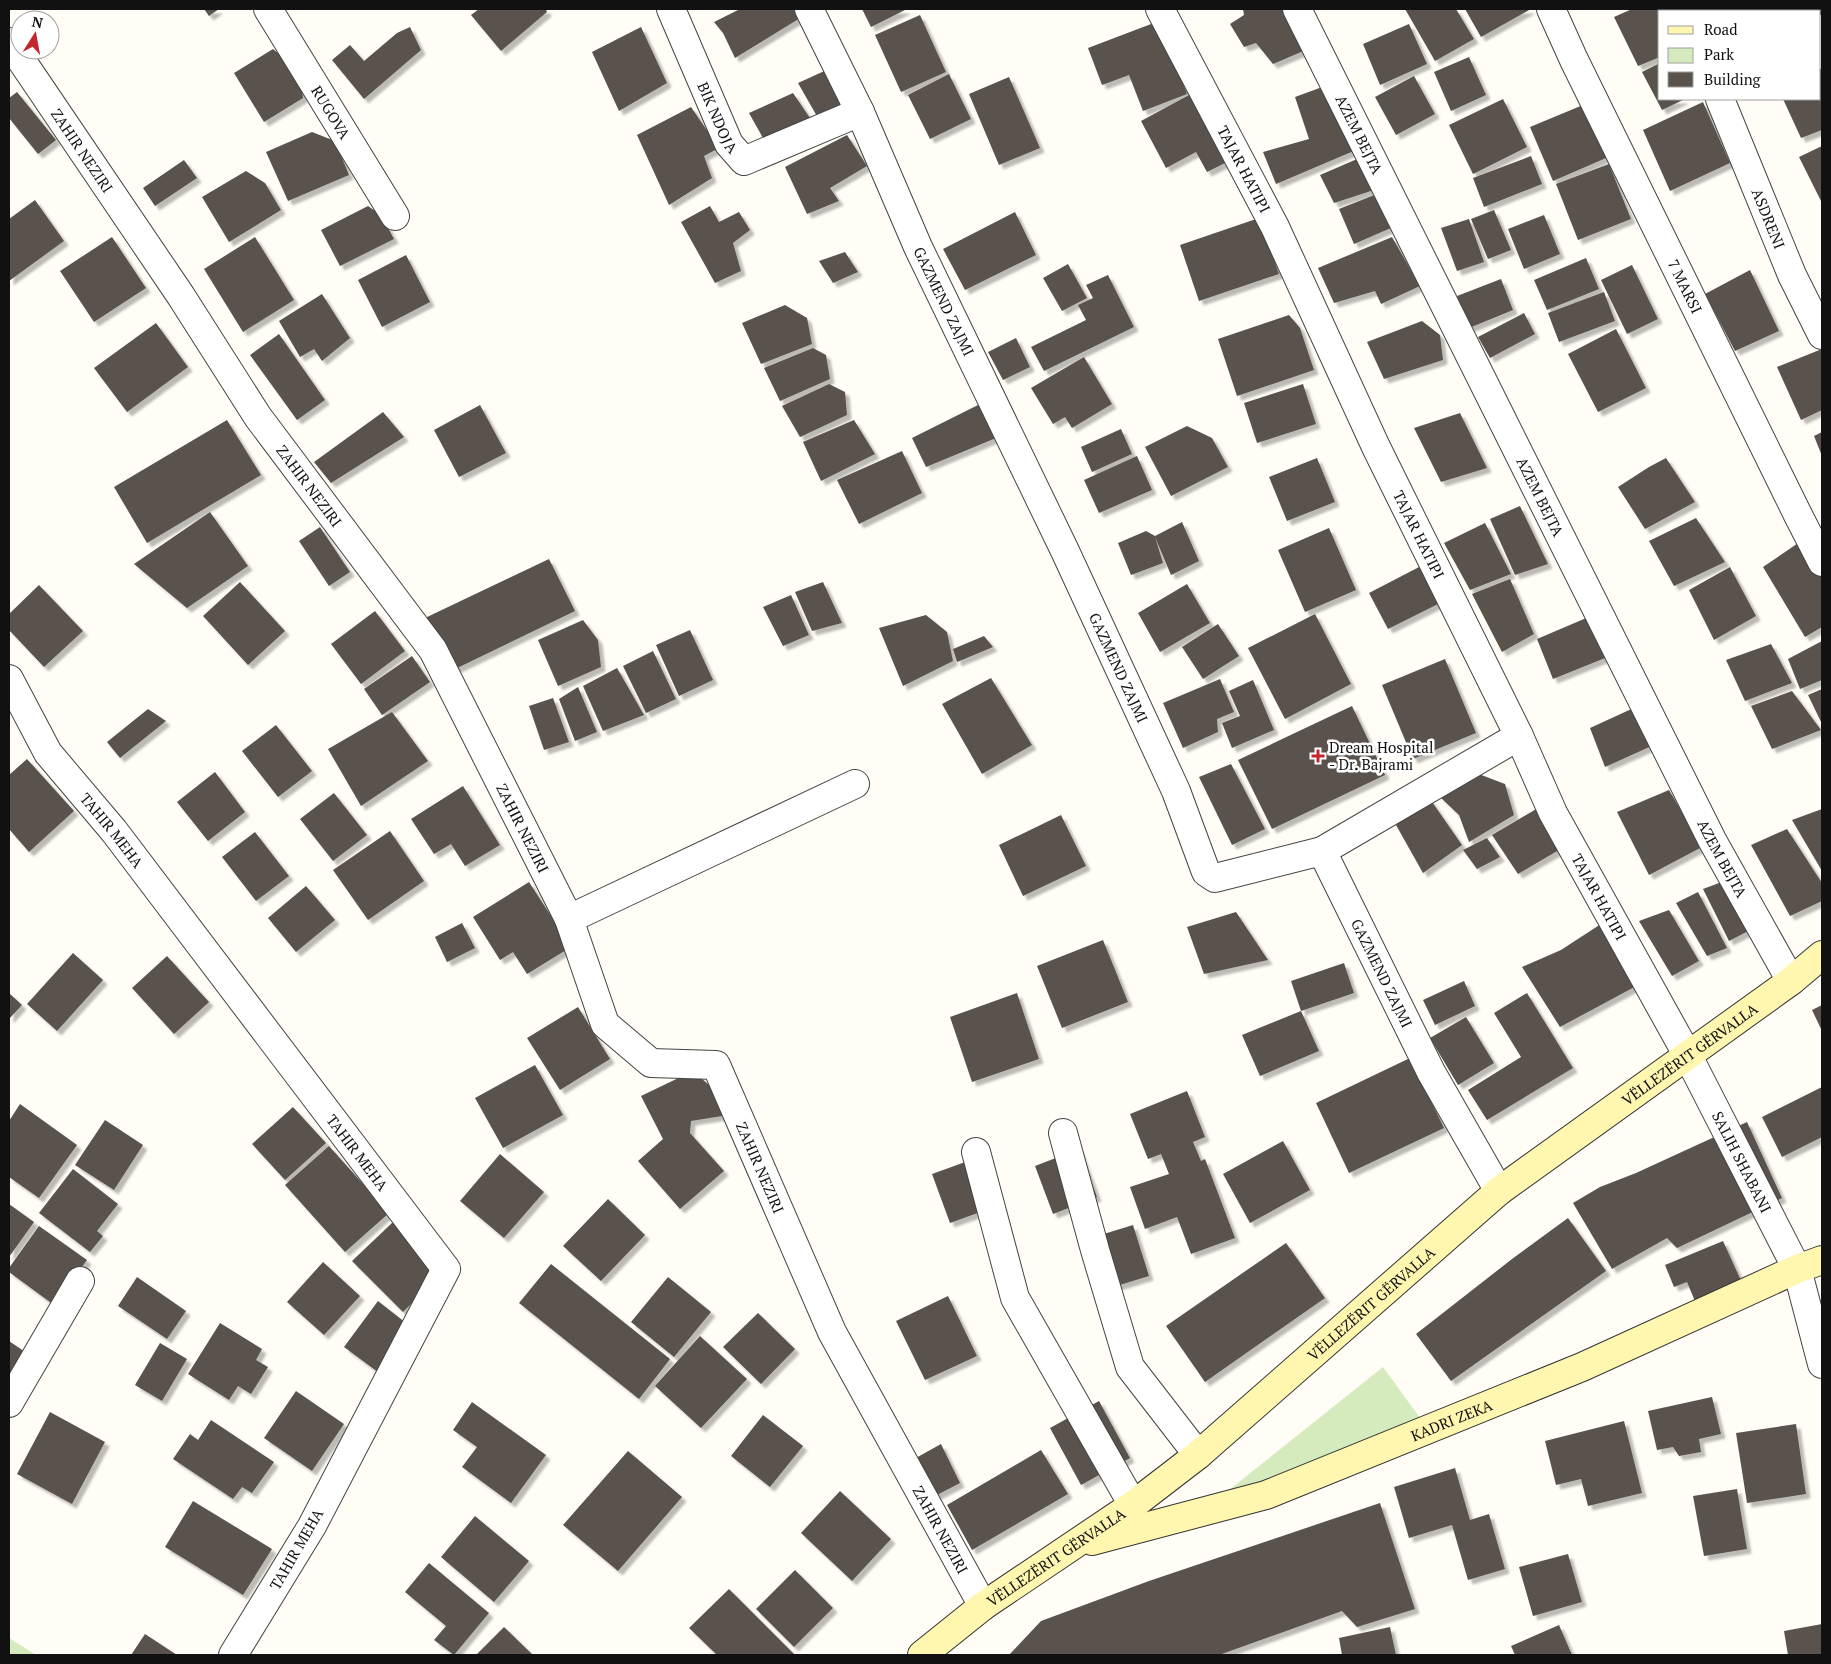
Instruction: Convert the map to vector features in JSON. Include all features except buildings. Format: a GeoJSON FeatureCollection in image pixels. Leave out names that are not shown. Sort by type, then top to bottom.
{"type":"FeatureCollection","features":[{"type":"Feature","properties":{"kind":"street","name":"RUGOVA"},"geometry":{"type":"LineString","coordinates":[[268,9],[395,216]]}},
{"type":"Feature","properties":{"kind":"street","name":"BIK NDOJA"},"geometry":{"type":"LineString","coordinates":[[671,9],[729,144],[744,161],[860,112]]}},
{"type":"Feature","properties":{"kind":"street","name":"GAZMEND ZAJMI"},"geometry":{"type":"LineString","coordinates":[[809,9],[860,112],[918,247],[1066,551],[1168,773],[1206,872],[1215,878],[1322,851],[1431,1072],[1499,1191]]}},
{"type":"Feature","properties":{"kind":"street","name":"TAJAR HATIPI"},"geometry":{"type":"LineString","coordinates":[[1160,9],[1275,227],[1376,447],[1519,736],[1553,813],[1688,1056]]}},
{"type":"Feature","properties":{"kind":"street","name":"AZEM BEJTA"},"geometry":{"type":"LineString","coordinates":[[1297,9],[1712,840],[1791,980]]}},
{"type":"Feature","properties":{"kind":"street","name":"7 MARSI"},"geometry":{"type":"LineString","coordinates":[[1551,9],[1574,60],[1822,562]]}},
{"type":"Feature","properties":{"kind":"street","name":"ZAHIR NEZIRI"},"geometry":{"type":"LineString","coordinates":[[9,42],[181,296],[258,417],[433,650],[568,919],[604,1024],[651,1063],[716,1065],[832,1332],[983,1606]]}},
{"type":"Feature","properties":{"kind":"street","name":"ASDRENI"},"geometry":{"type":"LineString","coordinates":[[1720,100],[1792,275],[1822,335]]}},
{"type":"Feature","properties":{"kind":"street","name":"TAHIR MEHA"},"geometry":{"type":"LineString","coordinates":[[9,679],[48,753],[114,831],[446,1269],[312,1526],[233,1655]]}},
{"type":"Feature","properties":{"kind":"street"},"geometry":{"type":"LineString","coordinates":[[1322,851],[1519,736]]}},
{"type":"Feature","properties":{"kind":"street"},"geometry":{"type":"LineString","coordinates":[[568,919],[855,784]]}},
{"type":"Feature","properties":{"kind":"street","name":"VËLLEZËRIT GËRVALLA"},"geometry":{"type":"LineString","coordinates":[[922,1655],[983,1606],[1133,1505],[1198,1455],[1499,1191],[1688,1056],[1822,955]]}},
{"type":"Feature","properties":{"kind":"street","name":"SALIH SHABANI"},"geometry":{"type":"LineString","coordinates":[[1688,1056],[1797,1269],[1822,1364]]}},
{"type":"Feature","properties":{"kind":"street"},"geometry":{"type":"LineString","coordinates":[[1063,1133],[1130,1367],[1198,1455]]}},
{"type":"Feature","properties":{"kind":"street"},"geometry":{"type":"LineString","coordinates":[[976,1152],[1015,1298],[1133,1505]]}},
{"type":"Feature","properties":{"kind":"street","name":"KADRI ZEKA"},"geometry":{"type":"LineString","coordinates":[[1069,1547],[1266,1495],[1582,1367],[1797,1269],[1822,1260]]}},
{"type":"Feature","properties":{"kind":"street"},"geometry":{"type":"LineString","coordinates":[[9,1402],[80,1281]]}},
{"type":"Feature","properties":{"kind":"green space"},"geometry":{"type":"Polygon","coordinates":[[[1383,1367],[1434,1437],[1224,1494],[1383,1367]]]}},
{"type":"Feature","properties":{"kind":"green space"},"geometry":{"type":"Polygon","coordinates":[[[9,1638],[36,1655],[9,1655],[9,1638]]]}},
{"type":"Feature","properties":{"kind":"place","name":"Dream Hospital - Dr. Bajrami"},"geometry":{"type":"Point","coordinates":[1318,756]}}]}
